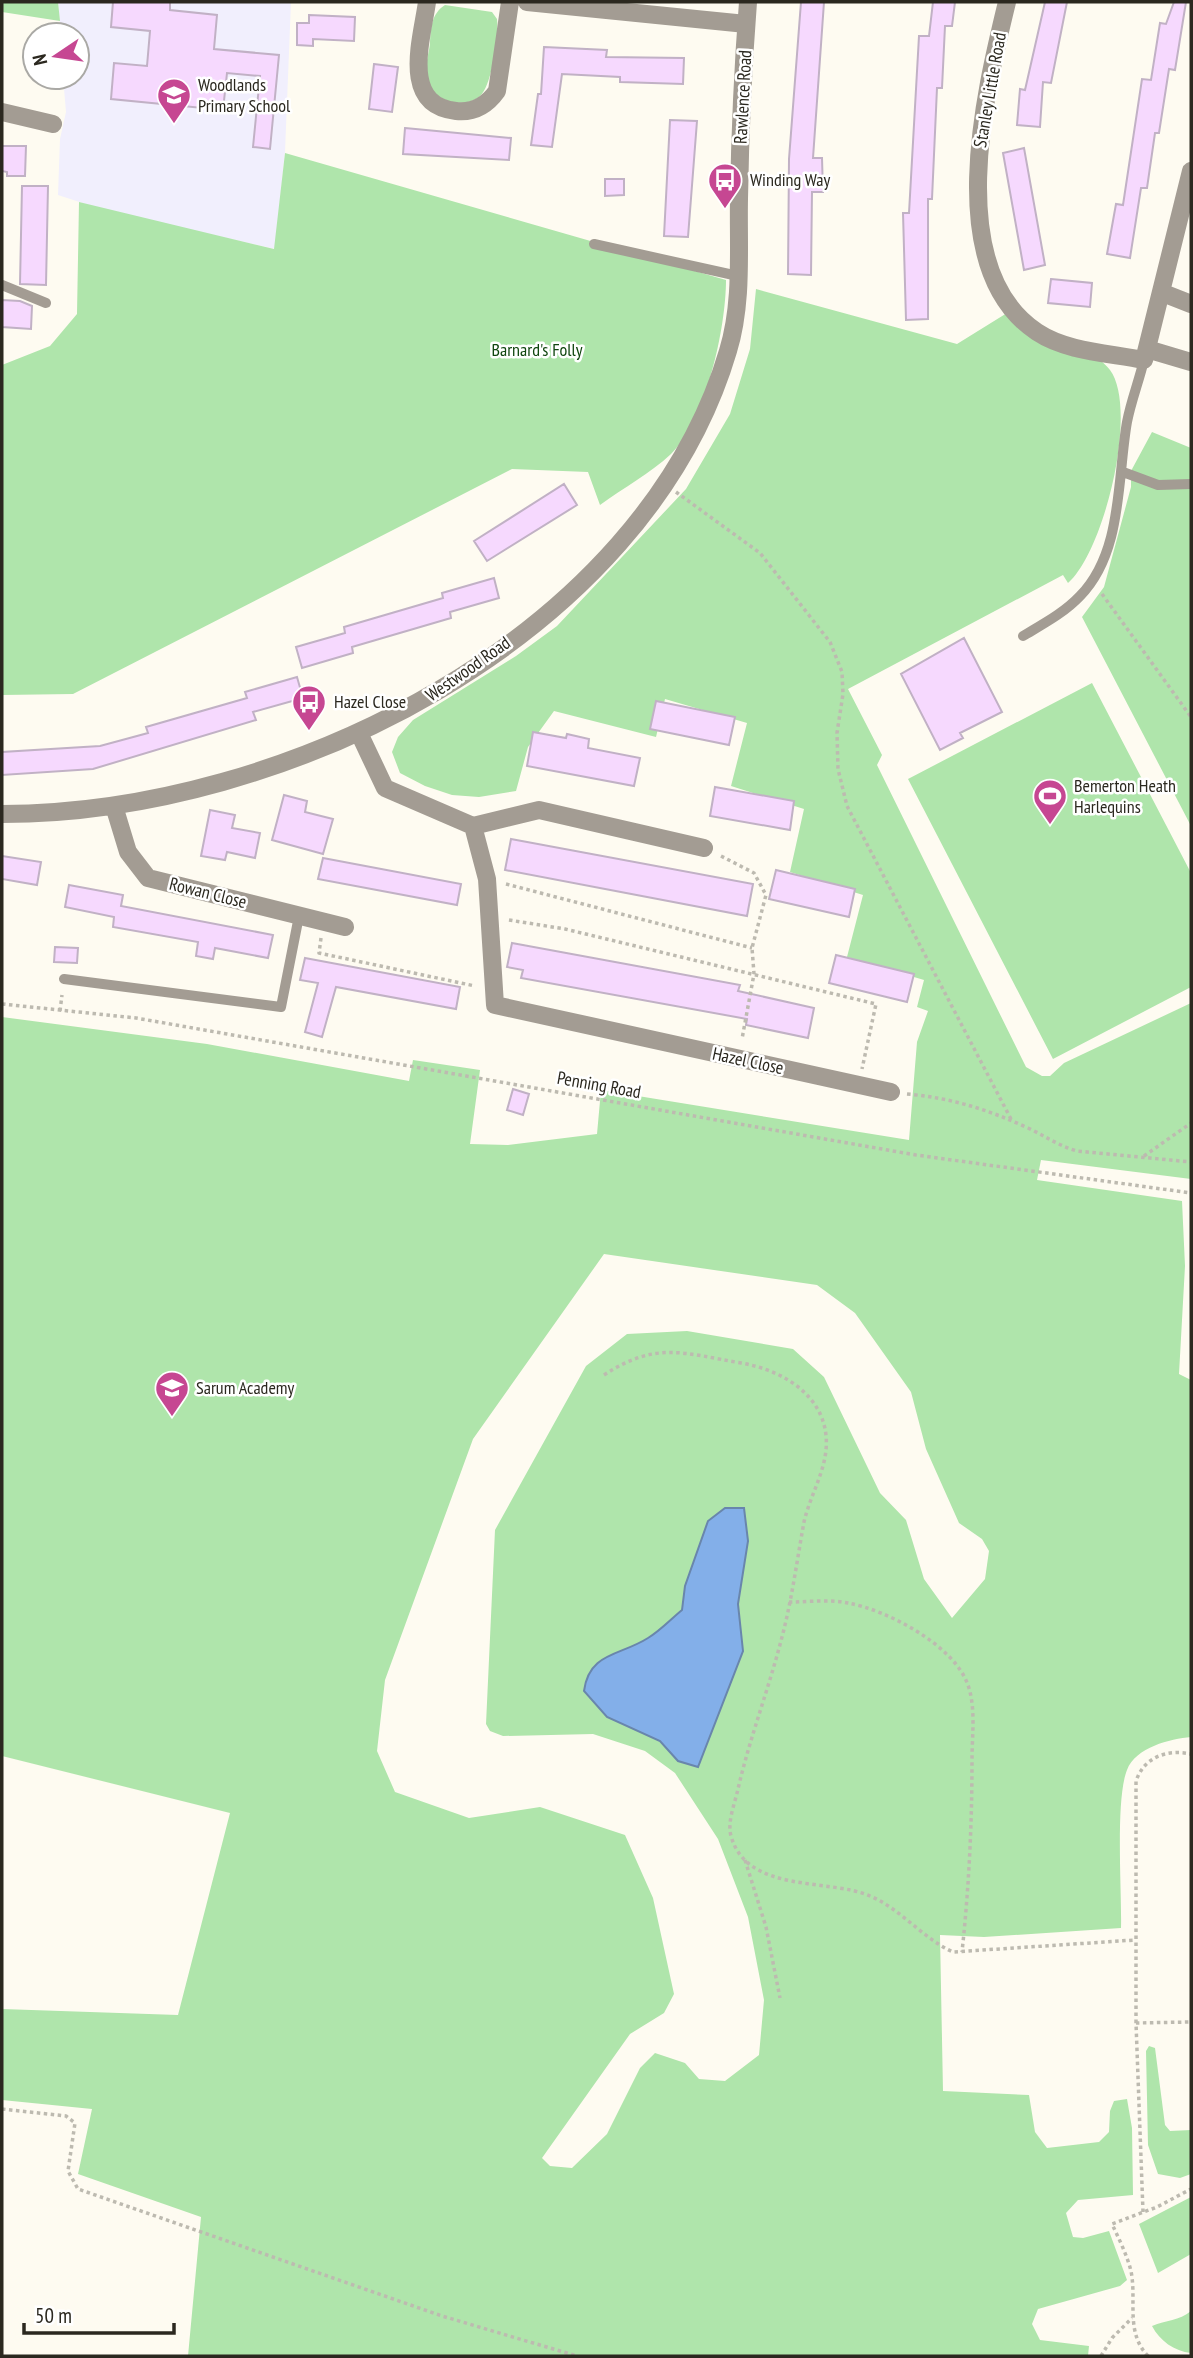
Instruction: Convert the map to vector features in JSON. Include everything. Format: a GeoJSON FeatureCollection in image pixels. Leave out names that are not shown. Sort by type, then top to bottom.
{"type":"FeatureCollection","features":[{"type":"Feature","properties":{"kind":"street"},"geometry":{"type":"LineString","coordinates":[[427,2],[418,73],[420,88],[429,100],[442,109],[459,112],[475,110],[489,103],[497,91],[510,2]]}},
{"type":"Feature","properties":{"kind":"street"},"geometry":{"type":"LineString","coordinates":[[527,2],[746,24]]}},
{"type":"Feature","properties":{"kind":"street","name":"Rawlence Road"},"geometry":{"type":"LineString","coordinates":[[738,276],[741,118],[748,2]]}},
{"type":"Feature","properties":{"kind":"street","name":"Stanley Little Road"},"geometry":{"type":"LineString","coordinates":[[1007,2],[984,106],[979,152],[981,222],[989,264],[1003,297],[1014,312],[1038,333],[1065,345],[1191,362]]}},
{"type":"Feature","properties":{"kind":"street"},"geometry":{"type":"LineString","coordinates":[[2,112],[53,124]]}},
{"type":"Feature","properties":{"kind":"street"},"geometry":{"type":"LineString","coordinates":[[1146,355],[1191,171]]}},
{"type":"Feature","properties":{"kind":"street","name":"Westwood Road"},"geometry":{"type":"LineString","coordinates":[[2,814],[114,806],[222,782],[359,733],[423,700],[458,678],[542,615],[595,570],[666,485],[717,385],[729,348],[738,276]]}},
{"type":"Feature","properties":{"kind":"street"},"geometry":{"type":"LineString","coordinates":[[1163,293],[1191,304]]}},
{"type":"Feature","properties":{"kind":"street"},"geometry":{"type":"LineString","coordinates":[[359,733],[385,788],[473,826],[539,810],[704,848]]}},
{"type":"Feature","properties":{"kind":"street","name":"Rowan Close"},"geometry":{"type":"LineString","coordinates":[[114,806],[128,852],[148,878],[345,928]]}},
{"type":"Feature","properties":{"kind":"street"},"geometry":{"type":"LineString","coordinates":[[473,826],[487,879],[494,990]]}},
{"type":"Feature","properties":{"kind":"street","name":"Hazel Close"},"geometry":{"type":"LineString","coordinates":[[494,990],[495,1005],[891,1092]]}},
{"type":"Feature","properties":{"kind":"lane"},"geometry":{"type":"LineString","coordinates":[[594,244],[738,276]]}},
{"type":"Feature","properties":{"kind":"lane"},"geometry":{"type":"LineString","coordinates":[[2,285],[46,303]]}},
{"type":"Feature","properties":{"kind":"lane"},"geometry":{"type":"LineString","coordinates":[[1023,636],[1065,610],[1092,581],[1110,537],[1123,472],[1128,421],[1146,355]]}},
{"type":"Feature","properties":{"kind":"lane"},"geometry":{"type":"LineString","coordinates":[[1123,472],[1158,485],[1191,484]]}},
{"type":"Feature","properties":{"kind":"lane"},"geometry":{"type":"LineString","coordinates":[[64,979],[281,1007],[299,916]]}},
{"type":"Feature","properties":{"kind":"path"},"geometry":{"type":"LineString","coordinates":[[666,485],[760,553],[830,642],[842,672],[838,769],[847,806],[1012,1121]]}},
{"type":"Feature","properties":{"kind":"path"},"geometry":{"type":"LineString","coordinates":[[1092,581],[1191,717]]}},
{"type":"Feature","properties":{"kind":"path"},"geometry":{"type":"LineString","coordinates":[[704,848],[754,873],[766,895],[752,948],[754,974],[738,1059]]}},
{"type":"Feature","properties":{"kind":"path"},"geometry":{"type":"LineString","coordinates":[[487,879],[752,948]]}},
{"type":"Feature","properties":{"kind":"path"},"geometry":{"type":"LineString","coordinates":[[490,918],[565,929],[877,1004],[859,1085]]}},
{"type":"Feature","properties":{"kind":"path"},"geometry":{"type":"LineString","coordinates":[[324,922],[319,953],[494,990]]}},
{"type":"Feature","properties":{"kind":"path","name":"Penning Road"},"geometry":{"type":"LineString","coordinates":[[2,1004],[136,1018],[916,1155],[1191,1193]]}},
{"type":"Feature","properties":{"kind":"path"},"geometry":{"type":"LineString","coordinates":[[891,1092],[946,1097],[1012,1121],[1059,1146],[1191,1162]]}},
{"type":"Feature","properties":{"kind":"path"},"geometry":{"type":"LineString","coordinates":[[1142,1157],[1191,1123]]}},
{"type":"Feature","properties":{"kind":"path"},"geometry":{"type":"LineString","coordinates":[[604,1375],[639,1356],[668,1350],[759,1366],[784,1375],[814,1402],[827,1431],[825,1457],[805,1518],[782,1637],[750,1737],[732,1815],[731,1836],[745,1858],[766,1927],[780,1998]]}},
{"type":"Feature","properties":{"kind":"path"},"geometry":{"type":"LineString","coordinates":[[789,1602],[846,1602],[878,1612],[913,1629],[946,1653],[968,1684],[972,1713],[972,1858],[962,1952]]}},
{"type":"Feature","properties":{"kind":"path"},"geometry":{"type":"LineString","coordinates":[[1143,2212],[1136,2023],[1136,1781],[1140,1768],[1154,1756],[1180,1751],[1191,1754]]}},
{"type":"Feature","properties":{"kind":"path"},"geometry":{"type":"LineString","coordinates":[[745,1858],[768,1874],[801,1884],[868,1894],[888,1905],[935,1944],[953,1952],[1136,1940]]}},
{"type":"Feature","properties":{"kind":"path"},"geometry":{"type":"LineString","coordinates":[[1136,2023],[1191,2022]]}},
{"type":"Feature","properties":{"kind":"path"},"geometry":{"type":"LineString","coordinates":[[2,2109],[66,2116],[75,2123],[68,2171],[78,2189],[442,2316],[577,2356]]}},
{"type":"Feature","properties":{"kind":"path"},"geometry":{"type":"LineString","coordinates":[[1148,2356],[1138,2346],[1132,2318],[1131,2273],[1112,2224],[1191,2189]]}},
{"type":"Feature","properties":{"kind":"path"},"geometry":{"type":"LineString","coordinates":[[1101,2356],[1112,2338],[1132,2318]]}},
{"type":"Feature","properties":{"kind":"shaded area","name":"Woodlands Primary School"},"geometry":{"type":"Polygon","coordinates":[[[58,2],[291,2],[285,152],[275,249],[107,211],[58,195],[60,139],[66,112],[64,91],[91,91],[91,21],[60,21],[58,2]]]}},
{"type":"Feature","properties":{"kind":"green space"},"geometry":{"type":"Polygon","coordinates":[[[2,2],[58,2],[60,21],[2,12],[2,2]]]}},
{"type":"Feature","properties":{"kind":"green space"},"geometry":{"type":"Polygon","coordinates":[[[445,5],[492,12],[497,19],[496,47],[488,82],[480,96],[464,103],[439,97],[428,84],[426,75],[433,22],[445,5]]]}},
{"type":"Feature","properties":{"kind":"green space","name":"Barnard's Folly"},"geometry":{"type":"Polygon","coordinates":[[[285,153],[726,280],[718,347],[704,397],[694,419],[671,454],[600,505],[588,472],[512,469],[73,694],[2,695],[2,365],[50,346],[77,314],[79,202],[274,249],[285,153]]]}},
{"type":"Feature","properties":{"kind":"green space"},"geometry":{"type":"Polygon","coordinates":[[[756,289],[957,344],[1007,313],[1063,338],[1092,355],[1110,370],[1118,389],[1121,415],[1119,446],[1105,512],[1081,567],[1068,583],[1063,575],[848,689],[882,755],[877,765],[1026,1067],[1042,1076],[1050,1076],[1064,1063],[1191,1003],[1191,1179],[1041,1160],[1037,1180],[1182,1201],[1185,1266],[1179,1374],[1191,1380],[1191,1737],[1164,1742],[1146,1750],[1131,1762],[1127,1770],[1123,1784],[1120,1824],[1121,1928],[984,1937],[940,1935],[943,2091],[1029,2095],[1035,2132],[1047,2148],[1099,2142],[1109,2132],[1110,2111],[1114,2101],[1127,2099],[1132,2128],[1133,2195],[1078,2200],[1066,2213],[1073,2237],[1083,2238],[1109,2231],[1127,2280],[1120,2286],[1038,2309],[1032,2324],[1040,2340],[1089,2346],[1088,2356],[188,2356],[201,2217],[78,2174],[92,2109],[2,2100],[2,2009],[178,2015],[230,1813],[2,1756],[2,1017],[207,1044],[409,1081],[413,1060],[480,1070],[470,1144],[508,1145],[597,1134],[601,1090],[909,1140],[917,1042],[928,1011],[917,1007],[924,980],[847,957],[863,895],[790,872],[804,809],[731,786],[747,723],[665,699],[656,737],[554,711],[528,747],[516,791],[479,797],[452,795],[425,786],[400,773],[392,752],[398,737],[413,720],[516,656],[557,626],[686,489],[730,414],[750,349],[756,289]],[[604,1254],[473,1439],[385,1680],[377,1751],[395,1792],[469,1818],[540,1807],[625,1835],[653,1898],[674,1994],[664,2013],[630,2034],[542,2158],[550,2166],[572,2168],[607,2134],[640,2068],[655,2053],[685,2063],[699,2079],[725,2081],[759,2055],[764,2000],[748,1917],[718,1839],[675,1773],[645,1751],[593,1734],[503,1736],[490,1731],[486,1724],[495,1530],[586,1366],[627,1334],[687,1331],[793,1349],[824,1377],[880,1493],[906,1520],[924,1579],[952,1618],[985,1579],[989,1551],[982,1539],[959,1523],[926,1449],[911,1392],[855,1313],[817,1285],[604,1254]]]}},
{"type":"Feature","properties":{"kind":"green space"},"geometry":{"type":"Polygon","coordinates":[[[1152,432],[1191,448],[1191,826],[1082,617],[1104,587],[1131,487],[1131,471],[1152,432]]]}},
{"type":"Feature","properties":{"kind":"green space","name":"Bemerton Heath Harlequins"},"geometry":{"type":"Polygon","coordinates":[[[1092,683],[1191,873],[1191,987],[1053,1059],[908,779],[1092,683]]]}},
{"type":"Feature","properties":{"kind":"green space"},"geometry":{"type":"Polygon","coordinates":[[[1149,2046],[1155,2048],[1165,2125],[1170,2131],[1191,2130],[1191,2174],[1180,2178],[1158,2174],[1148,2145],[1146,2051],[1149,2046]]]}},
{"type":"Feature","properties":{"kind":"green space"},"geometry":{"type":"Polygon","coordinates":[[[1191,2197],[1191,2254],[1158,2273],[1139,2224],[1191,2197]]]}},
{"type":"Feature","properties":{"kind":"green space"},"geometry":{"type":"Polygon","coordinates":[[[1191,2311],[1191,2353],[1168,2344],[1152,2326],[1177,2319],[1191,2311]]]}},
{"type":"Feature","properties":{"kind":"water"},"geometry":{"type":"Polygon","coordinates":[[[725,1508],[744,1508],[748,1541],[738,1604],[743,1651],[698,1767],[678,1761],[660,1741],[607,1717],[584,1691],[587,1678],[599,1662],[648,1638],[682,1610],[685,1586],[708,1521],[725,1508]]]}},
{"type":"Feature","properties":{"kind":"building"},"geometry":{"type":"Polygon","coordinates":[[[113,2],[170,2],[170,10],[217,15],[214,49],[279,55],[270,149],[253,147],[260,76],[227,73],[223,110],[111,99],[114,63],[147,66],[150,31],[111,27],[113,2]]]}},
{"type":"Feature","properties":{"kind":"building"},"geometry":{"type":"Polygon","coordinates":[[[801,2],[824,2],[813,158],[822,158],[823,192],[812,192],[811,275],[788,274],[789,159],[801,2]]]}},
{"type":"Feature","properties":{"kind":"building"},"geometry":{"type":"Polygon","coordinates":[[[933,2],[955,2],[952,26],[945,26],[942,88],[937,88],[932,199],[928,199],[928,319],[906,320],[903,213],[909,213],[919,36],[929,36],[933,2]]]}},
{"type":"Feature","properties":{"kind":"building"},"geometry":{"type":"Polygon","coordinates":[[[1045,2],[1067,2],[1051,83],[1043,82],[1040,127],[1017,125],[1020,89],[1025,90],[1045,2]]]}},
{"type":"Feature","properties":{"kind":"building"},"geometry":{"type":"Polygon","coordinates":[[[1174,2],[1186,2],[1175,70],[1169,69],[1159,133],[1155,133],[1147,188],[1141,188],[1130,258],[1107,254],[1116,204],[1123,205],[1142,79],[1151,80],[1160,23],[1166,24],[1174,2]]]}},
{"type":"Feature","properties":{"kind":"building"},"geometry":{"type":"Polygon","coordinates":[[[309,15],[355,17],[354,41],[313,39],[313,46],[297,45],[297,23],[309,23],[309,15]]]}},
{"type":"Feature","properties":{"kind":"building"},"geometry":{"type":"Polygon","coordinates":[[[544,47],[607,50],[606,57],[684,58],[683,84],[620,82],[620,77],[562,74],[552,147],[531,145],[538,94],[541,94],[544,47]]]}},
{"type":"Feature","properties":{"kind":"building"},"geometry":{"type":"Polygon","coordinates":[[[374,64],[398,67],[392,112],[369,109],[374,64]]]}},
{"type":"Feature","properties":{"kind":"building"},"geometry":{"type":"Polygon","coordinates":[[[670,120],[697,121],[688,237],[664,236],[670,120]]]}},
{"type":"Feature","properties":{"kind":"building"},"geometry":{"type":"Polygon","coordinates":[[[405,128],[511,138],[509,160],[403,154],[405,128]]]}},
{"type":"Feature","properties":{"kind":"building"},"geometry":{"type":"Polygon","coordinates":[[[2,146],[26,146],[25,176],[7,176],[7,172],[2,171],[2,146]]]}},
{"type":"Feature","properties":{"kind":"building"},"geometry":{"type":"Polygon","coordinates":[[[1024,148],[1045,265],[1024,270],[1003,153],[1024,148]]]}},
{"type":"Feature","properties":{"kind":"building"},"geometry":{"type":"Polygon","coordinates":[[[605,179],[624,179],[624,195],[605,196],[605,179]]]}},
{"type":"Feature","properties":{"kind":"building"},"geometry":{"type":"Polygon","coordinates":[[[22,186],[48,186],[46,285],[20,284],[22,186]]]}},
{"type":"Feature","properties":{"kind":"building"},"geometry":{"type":"Polygon","coordinates":[[[1051,279],[1092,283],[1090,307],[1048,303],[1051,279]]]}},
{"type":"Feature","properties":{"kind":"building"},"geometry":{"type":"Polygon","coordinates":[[[2,300],[20,301],[32,306],[31,329],[2,327],[2,300]]]}},
{"type":"Feature","properties":{"kind":"building"},"geometry":{"type":"Polygon","coordinates":[[[564,484],[577,505],[487,561],[474,541],[564,484]]]}},
{"type":"Feature","properties":{"kind":"building"},"geometry":{"type":"Polygon","coordinates":[[[494,578],[499,598],[450,612],[451,618],[352,647],[353,653],[302,668],[296,647],[345,633],[344,627],[443,598],[442,593],[494,578]]]}},
{"type":"Feature","properties":{"kind":"building"},"geometry":{"type":"Polygon","coordinates":[[[964,638],[1002,712],[960,733],[963,738],[940,750],[901,674],[964,638]]]}},
{"type":"Feature","properties":{"kind":"building"},"geometry":{"type":"Polygon","coordinates":[[[297,677],[303,698],[253,712],[256,720],[93,769],[2,775],[2,752],[100,746],[148,733],[146,727],[247,698],[245,692],[297,677]]]}},
{"type":"Feature","properties":{"kind":"building"},"geometry":{"type":"Polygon","coordinates":[[[656,701],[735,717],[729,745],[650,729],[656,701]]]}},
{"type":"Feature","properties":{"kind":"building"},"geometry":{"type":"Polygon","coordinates":[[[533,732],[566,738],[567,734],[589,739],[588,748],[640,758],[634,786],[527,766],[533,732]]]}},
{"type":"Feature","properties":{"kind":"building"},"geometry":{"type":"Polygon","coordinates":[[[715,787],[794,801],[790,830],[710,816],[715,787]]]}},
{"type":"Feature","properties":{"kind":"building"},"geometry":{"type":"Polygon","coordinates":[[[284,795],[307,801],[305,812],[333,819],[323,854],[272,840],[284,795]]]}},
{"type":"Feature","properties":{"kind":"building"},"geometry":{"type":"Polygon","coordinates":[[[210,810],[235,815],[232,828],[260,833],[255,858],[227,852],[225,860],[201,856],[210,810]]]}},
{"type":"Feature","properties":{"kind":"building"},"geometry":{"type":"Polygon","coordinates":[[[511,839],[753,884],[747,916],[505,870],[511,839]]]}},
{"type":"Feature","properties":{"kind":"building"},"geometry":{"type":"Polygon","coordinates":[[[2,856],[41,862],[37,885],[2,879],[2,856]]]}},
{"type":"Feature","properties":{"kind":"building"},"geometry":{"type":"Polygon","coordinates":[[[323,858],[461,884],[457,905],[318,879],[323,858]]]}},
{"type":"Feature","properties":{"kind":"building"},"geometry":{"type":"Polygon","coordinates":[[[776,870],[855,889],[849,917],[769,899],[776,870]]]}},
{"type":"Feature","properties":{"kind":"building"},"geometry":{"type":"Polygon","coordinates":[[[69,885],[123,895],[121,906],[273,935],[268,958],[215,948],[213,959],[196,956],[198,942],[113,927],[114,917],[65,907],[69,885]]]}},
{"type":"Feature","properties":{"kind":"building"},"geometry":{"type":"Polygon","coordinates":[[[512,943],[740,985],[738,991],[814,1008],[808,1038],[746,1025],[747,1019],[521,978],[523,970],[507,967],[512,943]]]}},
{"type":"Feature","properties":{"kind":"building"},"geometry":{"type":"Polygon","coordinates":[[[55,947],[78,948],[77,963],[54,962],[55,947]]]}},
{"type":"Feature","properties":{"kind":"building"},"geometry":{"type":"Polygon","coordinates":[[[836,955],[914,974],[907,1002],[829,983],[836,955]]]}},
{"type":"Feature","properties":{"kind":"building"},"geometry":{"type":"Polygon","coordinates":[[[305,958],[460,987],[456,1009],[336,987],[322,1037],[305,1032],[318,983],[300,980],[305,958]]]}},
{"type":"Feature","properties":{"kind":"building"},"geometry":{"type":"Polygon","coordinates":[[[513,1089],[529,1094],[523,1115],[507,1110],[513,1089]]]}},
{"type":"Feature","properties":{"kind":"place","name":"Woodlands Primary School"},"geometry":{"type":"Point","coordinates":[174,125]}},
{"type":"Feature","properties":{"kind":"place","name":"Winding Way"},"geometry":{"type":"Point","coordinates":[725,210]}},
{"type":"Feature","properties":{"kind":"place","name":"Hazel Close"},"geometry":{"type":"Point","coordinates":[309,732]}},
{"type":"Feature","properties":{"kind":"place","name":"Bemerton Heath Harlequins"},"geometry":{"type":"Point","coordinates":[1050,826]}},
{"type":"Feature","properties":{"kind":"place","name":"Sarum Academy"},"geometry":{"type":"Point","coordinates":[172,1418]}}]}
